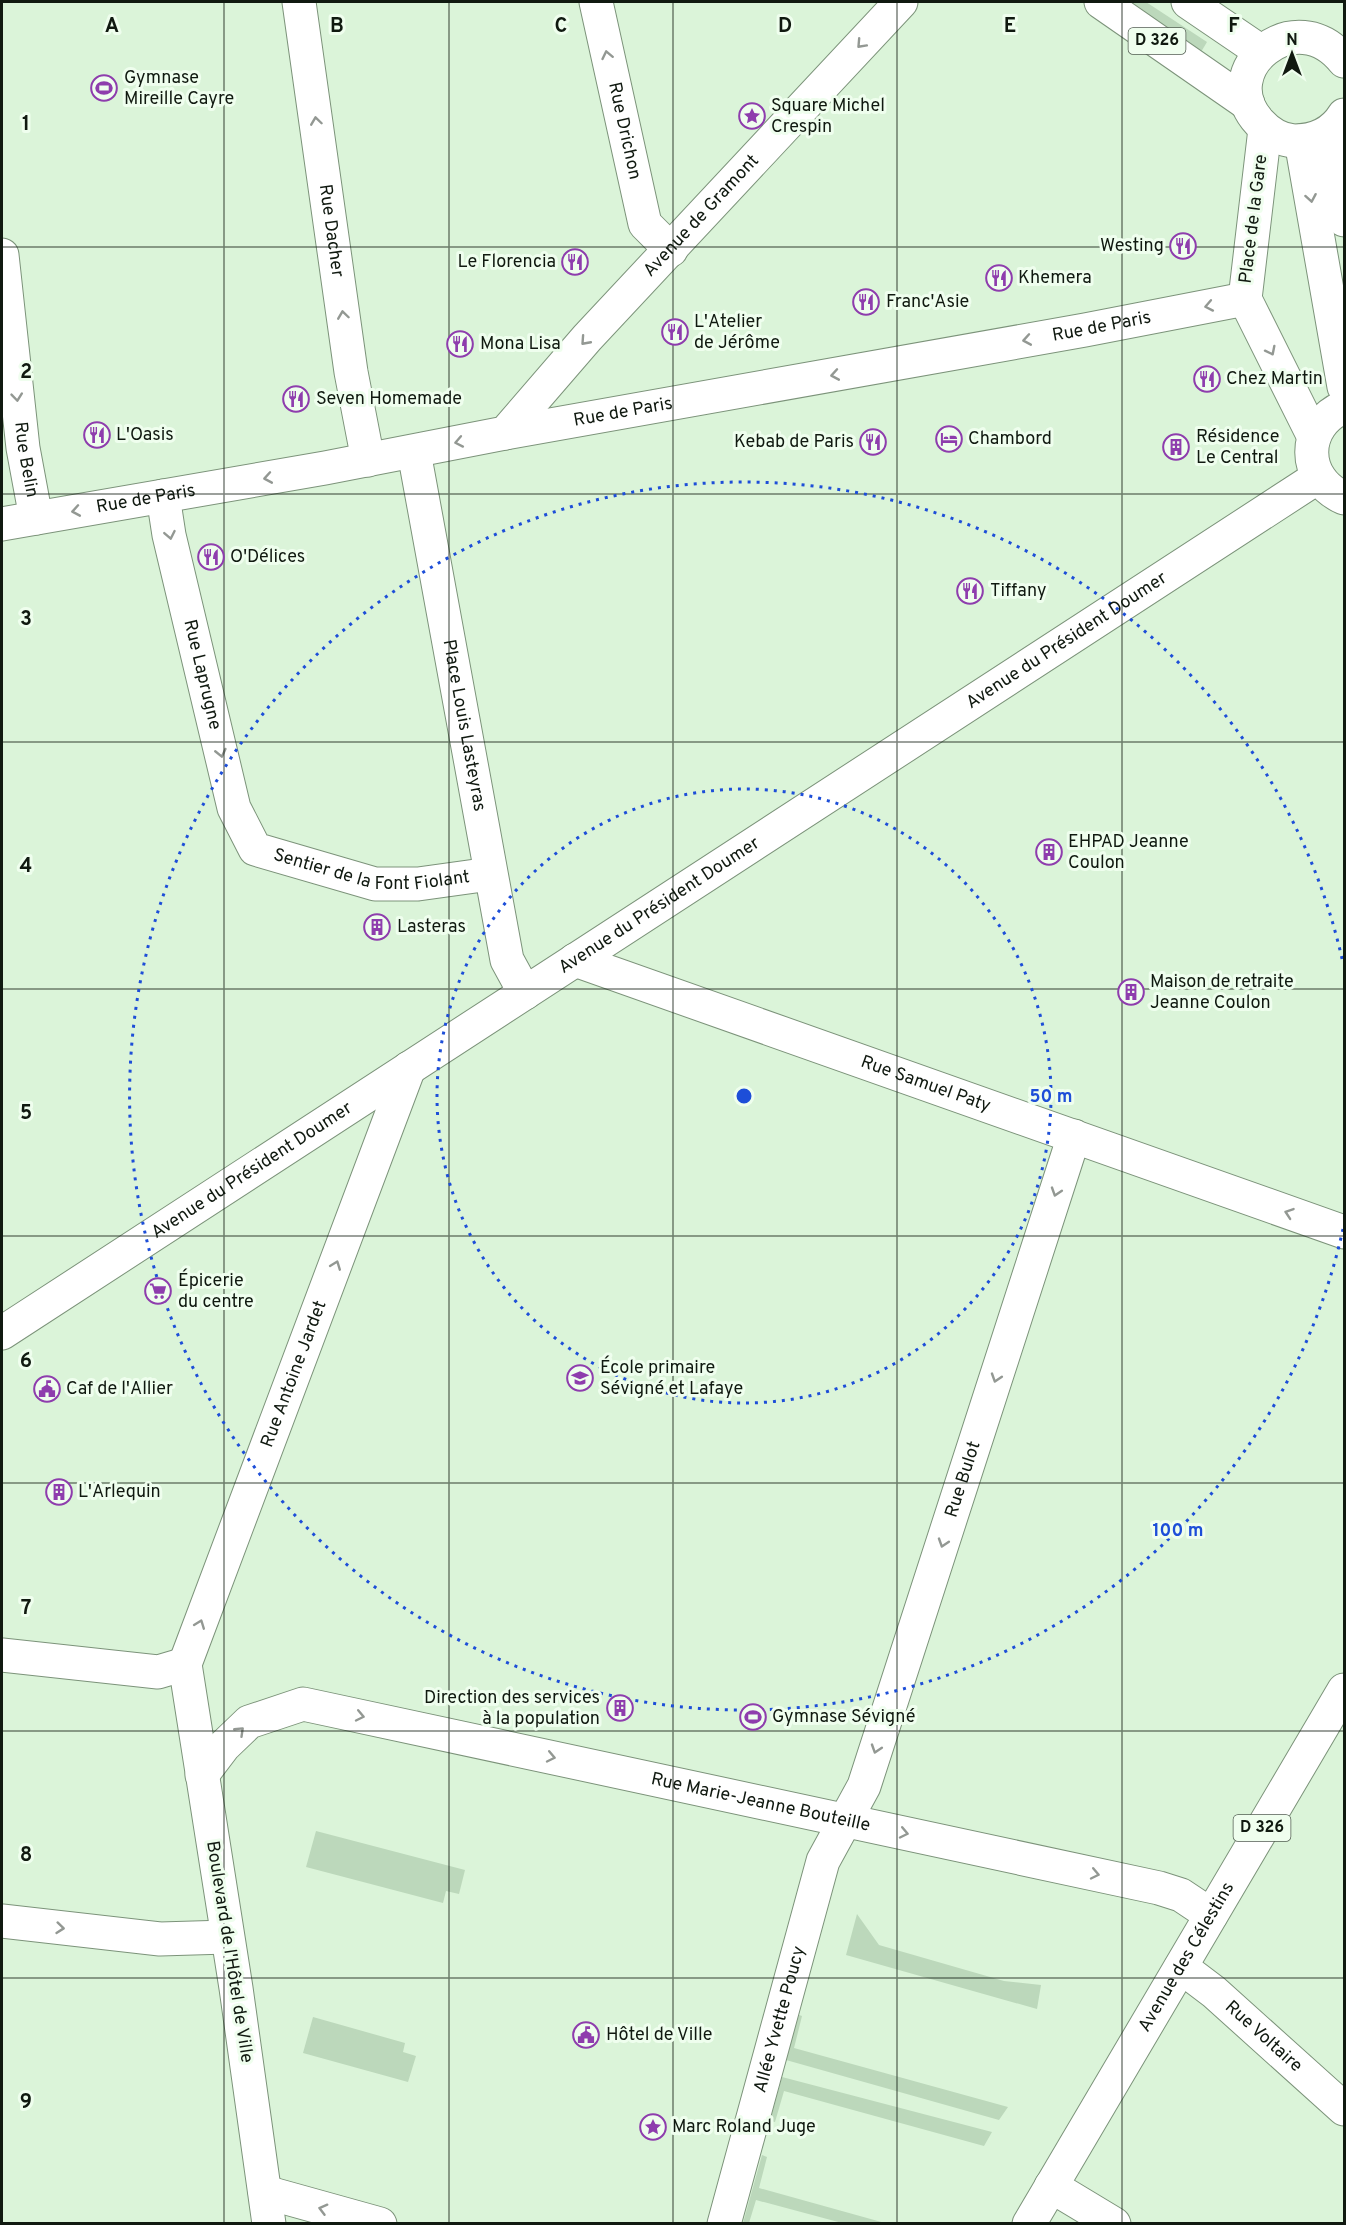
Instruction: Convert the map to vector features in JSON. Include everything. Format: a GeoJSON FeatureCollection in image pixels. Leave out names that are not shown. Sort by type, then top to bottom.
{"type":"FeatureCollection","features":[{"type":"Feature","properties":{"kind":"street","name":"Rue Dacher"},"geometry":{"type":"LineString","coordinates":[[299,2],[351,372],[368,460]]}},
{"type":"Feature","properties":{"kind":"street","name":"Rue Drichon"},"geometry":{"type":"LineString","coordinates":[[596,2],[645,224],[671,250]]}},
{"type":"Feature","properties":{"kind":"street","name":"Avenue de Gramont"},"geometry":{"type":"LineString","coordinates":[[505,433],[587,338],[901,2]]}},
{"type":"Feature","properties":{"kind":"street","name":"D 326"},"geometry":{"type":"LineString","coordinates":[[1101,2],[1257,116]]}},
{"type":"Feature","properties":{"kind":"street","name":"D 326"},"geometry":{"type":"LineString","coordinates":[[1188,2],[1260,51]]}},
{"type":"Feature","properties":{"kind":"street"},"geometry":{"type":"LineString","coordinates":[[1260,51],[1275,40],[1292,36],[1308,36],[1324,40],[1337,51],[1344,61]]}},
{"type":"Feature","properties":{"kind":"street","name":"Place de la Gare"},"geometry":{"type":"LineString","coordinates":[[1260,51],[1247,76],[1246,90],[1257,116],[1245,299],[1314,436]]}},
{"type":"Feature","properties":{"kind":"street"},"geometry":{"type":"LineString","coordinates":[[1257,116],[1281,138],[1325,129]]}},
{"type":"Feature","properties":{"kind":"street"},"geometry":{"type":"LineString","coordinates":[[1325,129],[1344,220]]}},
{"type":"Feature","properties":{"kind":"street"},"geometry":{"type":"LineString","coordinates":[[1325,129],[1344,387]]}},
{"type":"Feature","properties":{"kind":"street","name":"Rue Belin"},"geometry":{"type":"LineString","coordinates":[[2,255],[23,448],[36,518]]}},
{"type":"Feature","properties":{"kind":"street","name":"Rue de Paris"},"geometry":{"type":"LineString","coordinates":[[2,524],[414,452],[505,433],[1084,330],[1245,299]]}},
{"type":"Feature","properties":{"kind":"street"},"geometry":{"type":"LineString","coordinates":[[1344,407],[1320,424],[1314,436],[1312,457],[1318,477],[1329,489],[1344,498]]}},
{"type":"Feature","properties":{"kind":"street","name":"Place Louis Lasteyras"},"geometry":{"type":"LineString","coordinates":[[414,452],[507,960],[525,993]]}},
{"type":"Feature","properties":{"kind":"street","name":"Avenue du Président Doumer"},"geometry":{"type":"LineString","coordinates":[[2,1333],[1318,477]]}},
{"type":"Feature","properties":{"kind":"street","name":"Rue Laprugne"},"geometry":{"type":"LineString","coordinates":[[163,496],[169,536],[234,808],[255,849]]}},
{"type":"Feature","properties":{"kind":"street","name":"Sentier de la Font Fiolant"},"geometry":{"type":"LineString","coordinates":[[255,849],[375,884],[418,884],[490,874]]}},
{"type":"Feature","properties":{"kind":"street","name":"Rue Samuel Paty"},"geometry":{"type":"LineString","coordinates":[[575,960],[1344,1232]]}},
{"type":"Feature","properties":{"kind":"street","name":"Rue Antoine Jardet"},"geometry":{"type":"LineString","coordinates":[[186,1672],[409,1068]]}},
{"type":"Feature","properties":{"kind":"street","name":"Rue Bulot"},"geometry":{"type":"LineString","coordinates":[[847,1820],[868,1774],[1074,1136]]}},
{"type":"Feature","properties":{"kind":"street"},"geometry":{"type":"LineString","coordinates":[[2,1655],[158,1672],[186,1672]]}},
{"type":"Feature","properties":{"kind":"street","name":"Boulevard de l'Hôtel de Ville"},"geometry":{"type":"LineString","coordinates":[[186,1672],[267,2208]]}},
{"type":"Feature","properties":{"kind":"street","name":"Avenue des Célestins"},"geometry":{"type":"LineString","coordinates":[[1029,2223],[1344,1690]]}},
{"type":"Feature","properties":{"kind":"street","name":"Rue Marie-Jeanne Bouteille"},"geometry":{"type":"LineString","coordinates":[[202,1775],[224,1746],[249,1722],[303,1704],[1159,1888],[1181,1895],[1211,1915]]}},
{"type":"Feature","properties":{"kind":"street","name":"Allée Yvette Poucy"},"geometry":{"type":"LineString","coordinates":[[724,2223],[823,1861],[847,1820]]}},
{"type":"Feature","properties":{"kind":"street"},"geometry":{"type":"LineString","coordinates":[[2,1921],[160,1939],[227,1937]]}},
{"type":"Feature","properties":{"kind":"street","name":"Rue Voltaire"},"geometry":{"type":"LineString","coordinates":[[1181,1967],[1219,1996],[1344,2109]]}},
{"type":"Feature","properties":{"kind":"street"},"geometry":{"type":"LineString","coordinates":[[1051,2186],[1114,2223]]}},
{"type":"Feature","properties":{"kind":"street"},"geometry":{"type":"LineString","coordinates":[[267,2208],[380,2223]]}},
{"type":"Feature","properties":{"kind":"green space"},"geometry":{"type":"Polygon","coordinates":[[[1126,2],[1146,2],[1207,42],[1201,52],[1126,2]]]}},
{"type":"Feature","properties":{"kind":"green space"},"geometry":{"type":"Polygon","coordinates":[[[316,1831],[465,1870],[459,1894],[446,1891],[443,1903],[306,1867],[316,1831]]]}},
{"type":"Feature","properties":{"kind":"green space"},"geometry":{"type":"Polygon","coordinates":[[[857,1914],[879,1945],[1004,1981],[1041,1985],[1037,2009],[846,1955],[857,1914]]]}},
{"type":"Feature","properties":{"kind":"green space"},"geometry":{"type":"Polygon","coordinates":[[[799,2015],[802,2016],[794,2048],[1008,2107],[999,2120],[786,2060],[799,2015]]]}},
{"type":"Feature","properties":{"kind":"green space"},"geometry":{"type":"Polygon","coordinates":[[[313,2017],[405,2043],[403,2052],[416,2056],[408,2082],[303,2053],[313,2017]]]}},
{"type":"Feature","properties":{"kind":"green space"},"geometry":{"type":"Polygon","coordinates":[[[782,2077],[992,2132],[984,2146],[784,2091],[775,2122],[770,2121],[782,2077]]]}},
{"type":"Feature","properties":{"kind":"green space"},"geometry":{"type":"Polygon","coordinates":[[[762,2155],[767,2157],[759,2188],[885,2223],[842,2223],[756,2200],[749,2223],[743,2223],[762,2155]]]}},
{"type":"Feature","properties":{"kind":"place","name":"Gymnase Mireille Cayre"},"geometry":{"type":"Point","coordinates":[104,88]}},
{"type":"Feature","properties":{"kind":"place","name":"Square Michel Crespin"},"geometry":{"type":"Point","coordinates":[752,116]}},
{"type":"Feature","properties":{"kind":"place","name":"Westing"},"geometry":{"type":"Point","coordinates":[1183,246]}},
{"type":"Feature","properties":{"kind":"place","name":"Le Florencia"},"geometry":{"type":"Point","coordinates":[575,262]}},
{"type":"Feature","properties":{"kind":"place","name":"Khemera"},"geometry":{"type":"Point","coordinates":[999,278]}},
{"type":"Feature","properties":{"kind":"place","name":"Franc'Asie"},"geometry":{"type":"Point","coordinates":[866,302]}},
{"type":"Feature","properties":{"kind":"place","name":"L'Atelier de Jérôme"},"geometry":{"type":"Point","coordinates":[675,332]}},
{"type":"Feature","properties":{"kind":"place","name":"Mona Lisa"},"geometry":{"type":"Point","coordinates":[460,344]}},
{"type":"Feature","properties":{"kind":"place","name":"Chez Martin"},"geometry":{"type":"Point","coordinates":[1207,379]}},
{"type":"Feature","properties":{"kind":"place","name":"Seven Homemade"},"geometry":{"type":"Point","coordinates":[296,399]}},
{"type":"Feature","properties":{"kind":"place","name":"L'Oasis"},"geometry":{"type":"Point","coordinates":[97,435]}},
{"type":"Feature","properties":{"kind":"place","name":"Chambord"},"geometry":{"type":"Point","coordinates":[949,439]}},
{"type":"Feature","properties":{"kind":"place","name":"Kebab de Paris"},"geometry":{"type":"Point","coordinates":[873,442]}},
{"type":"Feature","properties":{"kind":"place","name":"Résidence Le Central"},"geometry":{"type":"Point","coordinates":[1176,447]}},
{"type":"Feature","properties":{"kind":"place","name":"O'Délices"},"geometry":{"type":"Point","coordinates":[211,557]}},
{"type":"Feature","properties":{"kind":"place","name":"Tiffany"},"geometry":{"type":"Point","coordinates":[970,591]}},
{"type":"Feature","properties":{"kind":"place","name":"EHPAD Jeanne Coulon"},"geometry":{"type":"Point","coordinates":[1049,852]}},
{"type":"Feature","properties":{"kind":"place","name":"Lasteras"},"geometry":{"type":"Point","coordinates":[377,927]}},
{"type":"Feature","properties":{"kind":"place","name":"Maison de retraite Jeanne Coulon"},"geometry":{"type":"Point","coordinates":[1131,992]}},
{"type":"Feature","properties":{"kind":"place","name":"Épicerie du centre"},"geometry":{"type":"Point","coordinates":[158,1291]}},
{"type":"Feature","properties":{"kind":"place","name":"École primaire Sévigné et Lafaye"},"geometry":{"type":"Point","coordinates":[580,1378]}},
{"type":"Feature","properties":{"kind":"place","name":"Caf de l'Allier"},"geometry":{"type":"Point","coordinates":[47,1389]}},
{"type":"Feature","properties":{"kind":"place","name":"L'Arlequin"},"geometry":{"type":"Point","coordinates":[59,1492]}},
{"type":"Feature","properties":{"kind":"place","name":"Direction des services à la population"},"geometry":{"type":"Point","coordinates":[620,1708]}},
{"type":"Feature","properties":{"kind":"place","name":"Gymnase Sévigné"},"geometry":{"type":"Point","coordinates":[753,1717]}},
{"type":"Feature","properties":{"kind":"place","name":"Hôtel de Ville"},"geometry":{"type":"Point","coordinates":[586,2035]}},
{"type":"Feature","properties":{"kind":"place","name":"Marc Roland Juge"},"geometry":{"type":"Point","coordinates":[653,2127]}}]}
